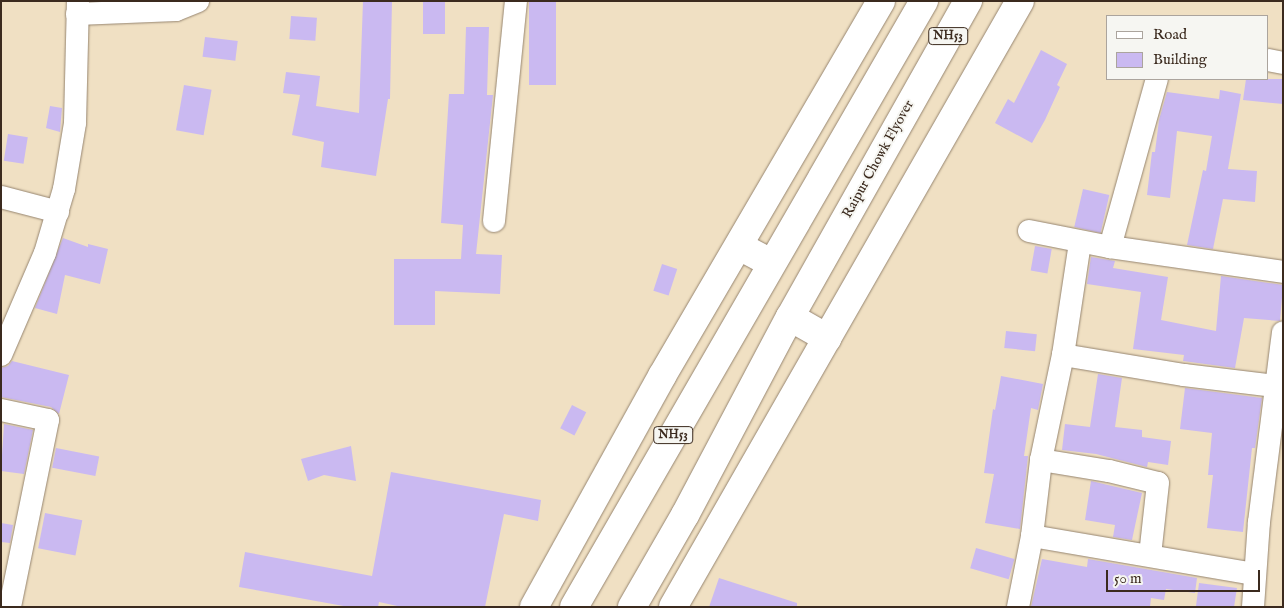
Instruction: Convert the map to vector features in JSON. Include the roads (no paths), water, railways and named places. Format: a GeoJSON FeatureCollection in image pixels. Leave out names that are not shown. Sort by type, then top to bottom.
{"type":"FeatureCollection","features":[{"type":"Feature","properties":{"kind":"main road"},"geometry":{"type":"LineString","coordinates":[[534,607],[662,376],[881,1]]}},
{"type":"Feature","properties":{"kind":"main road","name":"NH53"},"geometry":{"type":"LineString","coordinates":[[574,607],[924,1]]}},
{"type":"Feature","properties":{"kind":"main road","name":"Raipur Chowk Flyover"},"geometry":{"type":"LineString","coordinates":[[790,317],[968,1]]}},
{"type":"Feature","properties":{"kind":"main road"},"geometry":{"type":"LineString","coordinates":[[673,607],[1020,1]]}},
{"type":"Feature","properties":{"kind":"main road"},"geometry":{"type":"LineString","coordinates":[[739,246],[771,263]]}},
{"type":"Feature","properties":{"kind":"main road"},"geometry":{"type":"LineString","coordinates":[[790,317],[827,338]]}},
{"type":"Feature","properties":{"kind":"main road","name":"NH53"},"geometry":{"type":"LineString","coordinates":[[632,607],[685,515],[790,317]]}},
{"type":"Feature","properties":{"kind":"street"},"geometry":{"type":"LineString","coordinates":[[1,355],[45,253],[64,189],[75,123],[78,7],[176,10],[198,1]]}},
{"type":"Feature","properties":{"kind":"street"},"geometry":{"type":"LineString","coordinates":[[494,221],[516,1]]}},
{"type":"Feature","properties":{"kind":"street"},"geometry":{"type":"LineString","coordinates":[[1269,60],[1283,63]]}},
{"type":"Feature","properties":{"kind":"street"},"geometry":{"type":"LineString","coordinates":[[1110,247],[1157,80]]}},
{"type":"Feature","properties":{"kind":"street"},"geometry":{"type":"LineString","coordinates":[[1,198],[58,212]]}},
{"type":"Feature","properties":{"kind":"street"},"geometry":{"type":"LineString","coordinates":[[1029,231],[1110,247],[1283,272]]}},
{"type":"Feature","properties":{"kind":"street"},"geometry":{"type":"LineString","coordinates":[[1018,607],[1032,536],[1041,460],[1063,355],[1080,242]]}},
{"type":"Feature","properties":{"kind":"street"},"geometry":{"type":"LineString","coordinates":[[1253,607],[1255,574],[1279,386],[1283,333]]}},
{"type":"Feature","properties":{"kind":"street"},"geometry":{"type":"LineString","coordinates":[[1063,355],[1184,375],[1279,386]]}},
{"type":"Feature","properties":{"kind":"street"},"geometry":{"type":"LineString","coordinates":[[1,410],[48,420],[10,607]]}},
{"type":"Feature","properties":{"kind":"street"},"geometry":{"type":"LineString","coordinates":[[1041,460],[1109,471],[1158,483],[1150,555]]}},
{"type":"Feature","properties":{"kind":"street"},"geometry":{"type":"LineString","coordinates":[[1032,536],[1255,574]]}}]}
